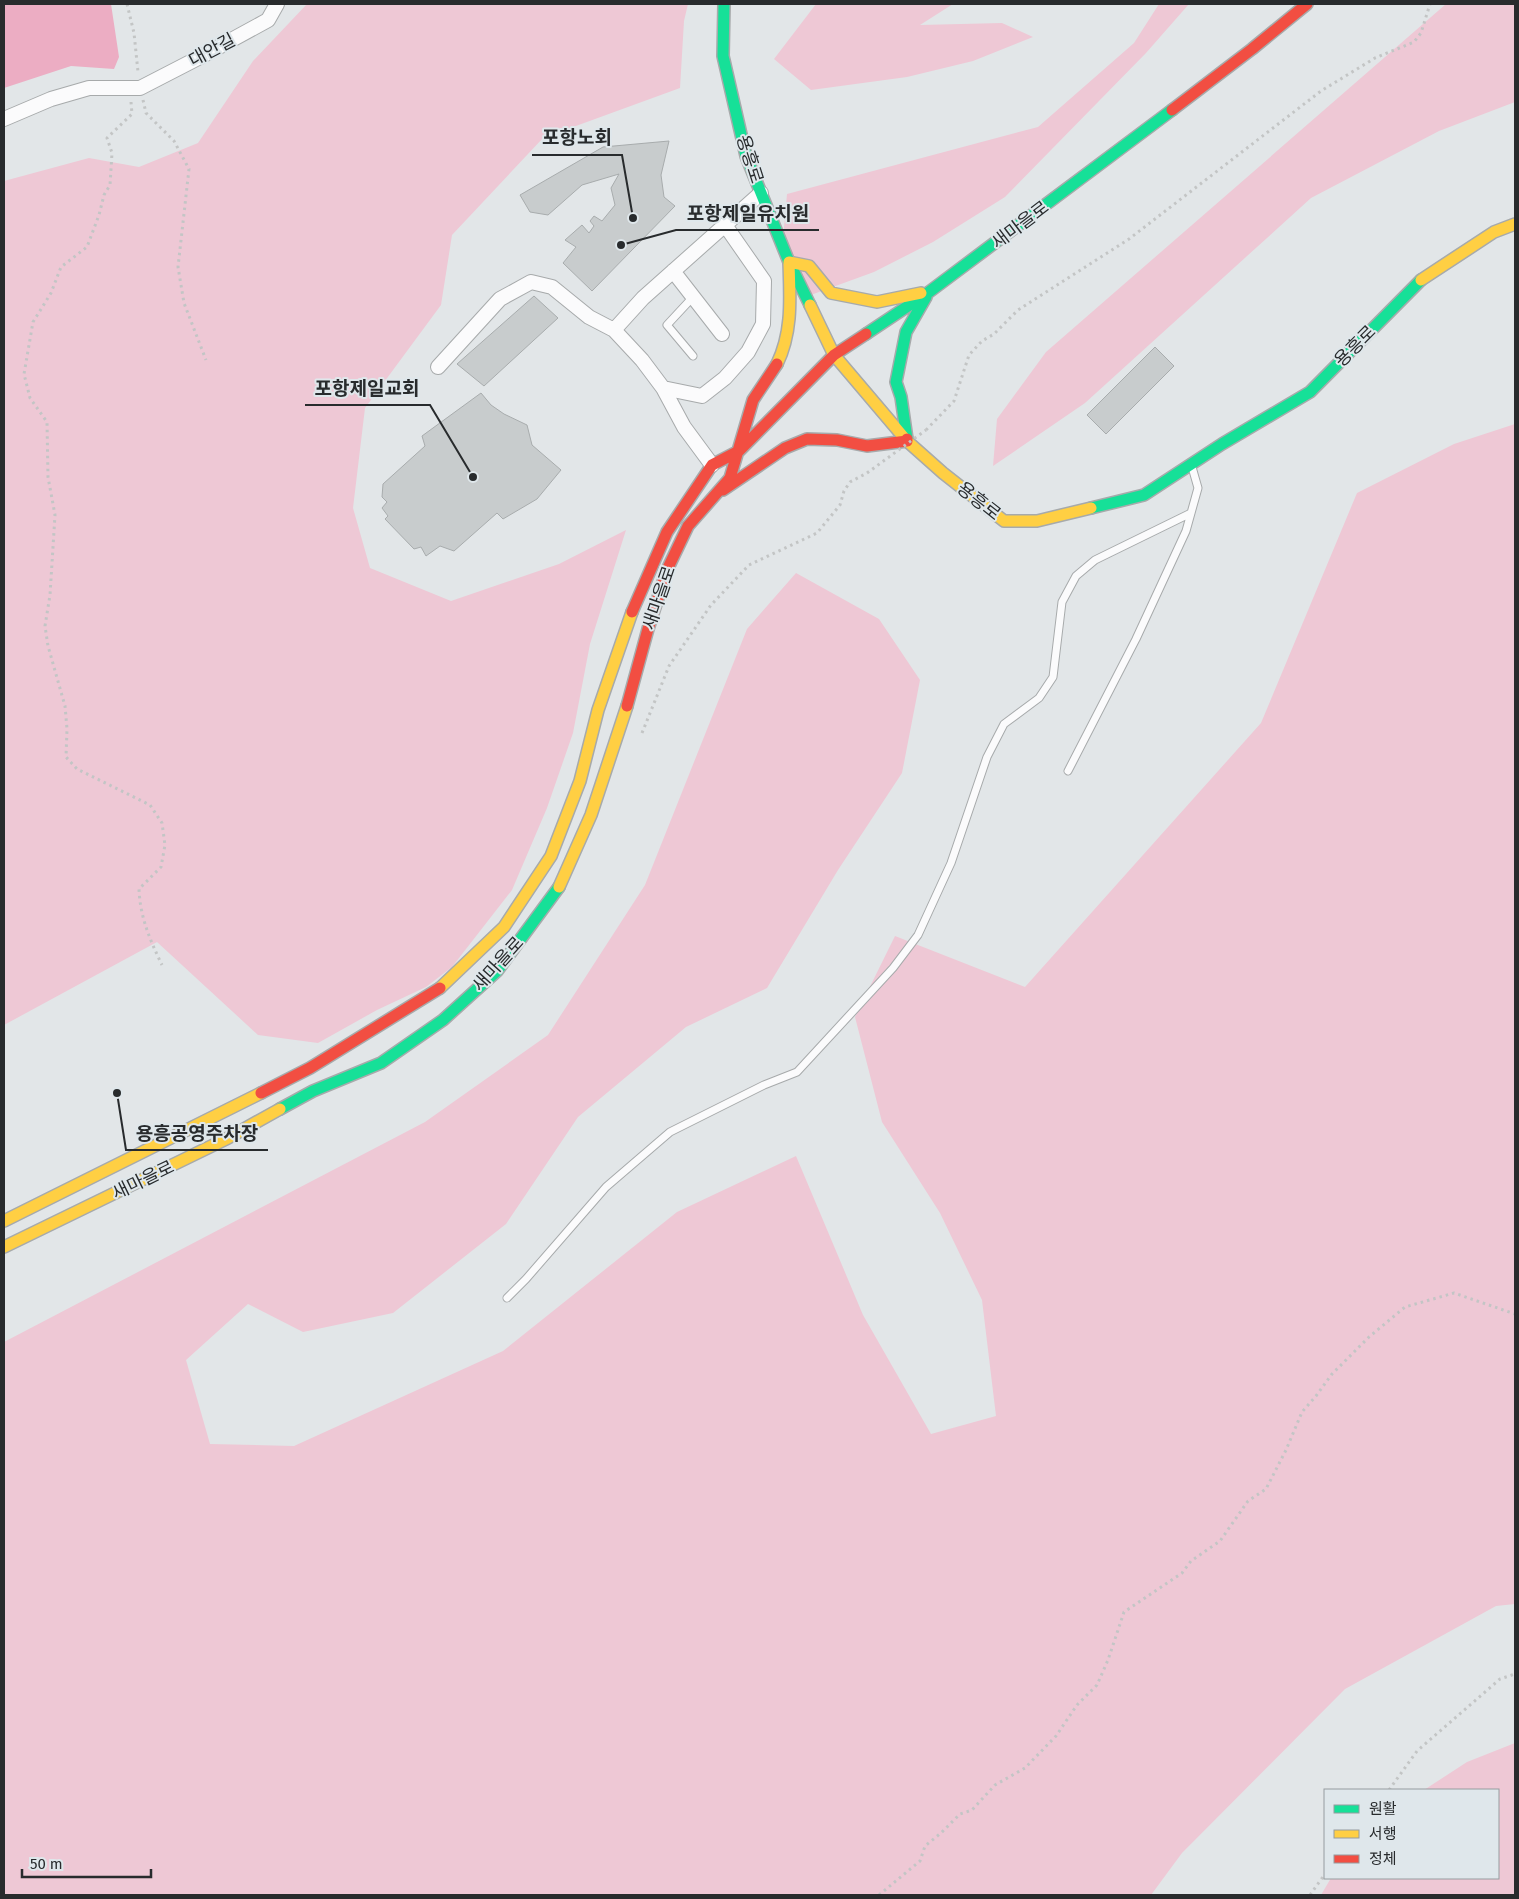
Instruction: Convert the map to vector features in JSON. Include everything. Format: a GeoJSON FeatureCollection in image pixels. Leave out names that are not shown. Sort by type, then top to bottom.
{"type":"FeatureCollection","features":[{"type":"Feature","properties":{"kind":"main road","name":"용흥로"},"geometry":{"type":"LineString","coordinates":[[724,4],[723,56],[746,156],[789,262],[834,356],[907,441],[1004,521],[1037,521],[1144,495],[1191,464],[1310,392],[1421,280],[1494,232],[1515,224]]}},
{"type":"Feature","properties":{"kind":"main road","name":"새마을로"},"geometry":{"type":"LineString","coordinates":[[4,1221],[310,1068],[438,990],[504,927],[552,856],[580,781],[598,710],[631,614],[667,532],[712,465],[739,451],[834,356],[929,292],[1139,136],[1307,4]]}},
{"type":"Feature","properties":{"kind":"main road"},"geometry":{"type":"LineString","coordinates":[[739,451],[753,400],[773,370],[784,349],[791,310],[789,262],[809,266],[831,293],[877,302],[929,292]]}},
{"type":"Feature","properties":{"kind":"main road"},"geometry":{"type":"LineString","coordinates":[[716,494],[785,448],[807,439],[837,440],[867,446],[907,441],[901,397],[896,382],[906,332],[929,292]]}},
{"type":"Feature","properties":{"kind":"main road","name":"새마을로"},"geometry":{"type":"LineString","coordinates":[[4,1247],[228,1138],[313,1091],[381,1063],[443,1020],[497,971],[556,893],[591,815],[619,734],[648,629],[667,570],[688,526],[730,478],[739,451]]}},
{"type":"Feature","properties":{"kind":"street","name":"대안길"},"geometry":{"type":"LineString","coordinates":[[137,88],[204,55],[268,20],[276,4]]}},
{"type":"Feature","properties":{"kind":"street"},"geometry":{"type":"LineString","coordinates":[[4,119],[51,99],[89,88],[137,88]]}},
{"type":"Feature","properties":{"kind":"street"},"geometry":{"type":"LineString","coordinates":[[614,330],[642,298],[761,193]]}},
{"type":"Feature","properties":{"kind":"street"},"geometry":{"type":"LineString","coordinates":[[663,388],[702,396],[725,378],[748,352],[763,324],[764,281],[725,225]]}},
{"type":"Feature","properties":{"kind":"street"},"geometry":{"type":"LineString","coordinates":[[673,271],[722,334]]}},
{"type":"Feature","properties":{"kind":"street"},"geometry":{"type":"LineString","coordinates":[[438,366],[500,299],[531,282],[552,287],[589,317],[614,330],[642,360],[663,388],[684,427],[712,465]]}},
{"type":"Feature","properties":{"kind":"lane"},"geometry":{"type":"LineString","coordinates":[[693,297],[667,325],[693,356]]}},
{"type":"Feature","properties":{"kind":"lane"},"geometry":{"type":"LineString","coordinates":[[1068,771],[1140,630],[1186,531],[1198,488],[1191,464]]}},
{"type":"Feature","properties":{"kind":"lane"},"geometry":{"type":"LineString","coordinates":[[507,1298],[526,1279],[606,1187],[670,1132],[764,1085],[797,1072],[893,968],[918,935],[947,872],[987,757],[1004,724],[1039,698],[1053,677],[1062,602],[1076,576],[1095,560],[1191,513]]}},
{"type":"Feature","properties":{"kind":"path"},"geometry":{"type":"LineString","coordinates":[[128,4],[134,33],[137,88],[146,113],[174,141],[189,169],[178,267],[184,303],[206,360]]}},
{"type":"Feature","properties":{"kind":"path"},"geometry":{"type":"LineString","coordinates":[[642,734],[670,666],[711,605],[748,565],[817,534],[840,505],[844,491],[850,482],[867,473],[926,430],[954,401],[969,355],[982,341],[994,334],[1018,310],[1129,239],[1321,92],[1375,58],[1414,42],[1421,33],[1430,4]]}},
{"type":"Feature","properties":{"kind":"path"},"geometry":{"type":"LineString","coordinates":[[137,88],[130,101],[132,114],[107,138],[112,153],[110,184],[104,195],[87,247],[62,267],[51,293],[33,322],[24,374],[30,398],[47,422],[48,477],[55,515],[50,595],[45,626],[48,646],[66,706],[66,757],[77,769],[114,789],[150,805],[162,823],[165,845],[161,867],[139,890],[140,908],[147,933],[162,965]]}},
{"type":"Feature","properties":{"kind":"path"},"geometry":{"type":"LineString","coordinates":[[879,1895],[920,1861],[925,1846],[960,1814],[972,1810],[995,1785],[1025,1768],[1056,1736],[1077,1705],[1097,1685],[1108,1660],[1124,1612],[1182,1573],[1191,1561],[1220,1541],[1248,1501],[1266,1490],[1302,1412],[1332,1374],[1369,1337],[1405,1307],[1454,1293],[1515,1314]]}},
{"type":"Feature","properties":{"kind":"path"},"geometry":{"type":"LineString","coordinates":[[1390,1789],[1417,1751],[1500,1679],[1515,1674]]}},
{"type":"Feature","properties":{"kind":"path"},"geometry":{"type":"LineString","coordinates":[[1310,1895],[1324,1875]]}},
{"type":"Feature","properties":{"kind":"shaded area"},"geometry":{"type":"Polygon","coordinates":[[[4,4],[111,4],[119,57],[114,69],[71,66],[4,88],[4,4]]]}},
{"type":"Feature","properties":{"kind":"shaded area"},"geometry":{"type":"Polygon","coordinates":[[[307,4],[688,4],[684,21],[680,88],[543,138],[452,235],[441,305],[365,408],[353,508],[370,568],[451,601],[559,564],[626,530],[590,644],[573,733],[547,808],[512,890],[452,967],[426,987],[377,1010],[318,1043],[258,1035],[157,942],[4,1025],[4,181],[89,158],[139,167],[198,143],[253,61],[307,4]]]}},
{"type":"Feature","properties":{"kind":"shaded area"},"geometry":{"type":"Polygon","coordinates":[[[816,4],[953,4],[920,25],[1002,23],[1033,37],[973,61],[907,77],[811,90],[774,59],[816,4]]]}},
{"type":"Feature","properties":{"kind":"shaded area"},"geometry":{"type":"Polygon","coordinates":[[[1159,4],[1189,4],[1146,53],[1005,197],[933,242],[874,272],[808,296],[782,250],[787,194],[1038,127],[1134,43],[1159,4]]]}},
{"type":"Feature","properties":{"kind":"shaded area"},"geometry":{"type":"Polygon","coordinates":[[[1446,4],[1515,4],[1515,102],[1439,131],[1311,198],[1085,403],[993,466],[997,419],[1046,352],[1446,4]]]}},
{"type":"Feature","properties":{"kind":"shaded area"},"geometry":{"type":"Polygon","coordinates":[[[1515,424],[1515,1604],[1496,1606],[1345,1689],[1182,1853],[1151,1895],[4,1895],[4,1342],[425,1122],[548,1035],[645,885],[747,629],[796,573],[879,619],[920,680],[902,773],[838,870],[767,988],[686,1027],[578,1117],[506,1224],[393,1313],[303,1332],[248,1304],[186,1360],[210,1444],[294,1446],[503,1351],[677,1212],[796,1156],[863,1315],[931,1434],[996,1416],[982,1300],[940,1213],[882,1122],[855,1017],[895,936],[1025,987],[1261,723],[1357,493],[1454,444],[1515,424]]]}},
{"type":"Feature","properties":{"kind":"shaded area"},"geometry":{"type":"Polygon","coordinates":[[[1515,1743],[1515,1895],[1321,1895],[1330,1879],[1499,1879],[1499,1789],[1426,1789],[1467,1762],[1515,1743]]]}},
{"type":"Feature","properties":{"kind":"building"},"geometry":{"type":"Polygon","coordinates":[[[669,141],[661,175],[664,197],[675,206],[592,291],[563,263],[576,247],[565,240],[582,225],[589,233],[594,226],[590,221],[594,216],[602,221],[615,205],[611,188],[619,174],[582,185],[548,215],[530,212],[520,195],[603,147],[669,141]]]}},
{"type":"Feature","properties":{"kind":"building"},"geometry":{"type":"Polygon","coordinates":[[[534,296],[558,318],[484,386],[457,364],[534,296]]]}},
{"type":"Feature","properties":{"kind":"building"},"geometry":{"type":"Polygon","coordinates":[[[1155,347],[1174,366],[1106,434],[1087,415],[1155,347]]]}},
{"type":"Feature","properties":{"kind":"building"},"geometry":{"type":"Polygon","coordinates":[[[481,393],[491,405],[504,414],[527,425],[532,445],[561,470],[537,499],[503,519],[497,513],[454,551],[440,546],[426,556],[421,547],[414,549],[385,519],[388,516],[382,508],[387,502],[382,497],[383,484],[425,446],[422,436],[481,393]]]}},
{"type":"Feature","properties":{"kind":"traffic: fast"},"geometry":{"type":"LineString","coordinates":[[724,4],[723,56],[746,156],[789,262],[810,305]]}},
{"type":"Feature","properties":{"kind":"traffic: fast"},"geometry":{"type":"LineString","coordinates":[[866,334],[929,292],[1172,110]]}},
{"type":"Feature","properties":{"kind":"traffic: fast"},"geometry":{"type":"LineString","coordinates":[[1091,508],[1144,495],[1222,444],[1310,392],[1421,280]]}},
{"type":"Feature","properties":{"kind":"traffic: fast"},"geometry":{"type":"LineString","coordinates":[[907,439],[901,397],[896,382],[906,332],[926,297]]}},
{"type":"Feature","properties":{"kind":"traffic: fast"},"geometry":{"type":"LineString","coordinates":[[280,1109],[313,1091],[381,1063],[443,1020],[497,971],[559,887]]}},
{"type":"Feature","properties":{"kind":"traffic: slow"},"geometry":{"type":"LineString","coordinates":[[1421,280],[1494,232],[1515,224]]}},
{"type":"Feature","properties":{"kind":"traffic: slow"},"geometry":{"type":"LineString","coordinates":[[777,364],[786,339],[788,326],[790,301],[789,262],[809,266],[831,293],[877,302],[921,293]]}},
{"type":"Feature","properties":{"kind":"traffic: slow"},"geometry":{"type":"LineString","coordinates":[[810,305],[834,355],[907,441],[943,473],[1004,521],[1037,521],[1091,508]]}},
{"type":"Feature","properties":{"kind":"traffic: slow"},"geometry":{"type":"LineString","coordinates":[[440,988],[504,927],[551,856],[580,781],[598,710],[632,612]]}},
{"type":"Feature","properties":{"kind":"traffic: slow"},"geometry":{"type":"LineString","coordinates":[[559,887],[591,815],[627,706]]}},
{"type":"Feature","properties":{"kind":"traffic: slow"},"geometry":{"type":"LineString","coordinates":[[4,1221],[261,1093]]}},
{"type":"Feature","properties":{"kind":"traffic: slow"},"geometry":{"type":"LineString","coordinates":[[4,1247],[228,1138],[280,1109]]}},
{"type":"Feature","properties":{"kind":"traffic: jam"},"geometry":{"type":"LineString","coordinates":[[1172,110],[1307,4]]}},
{"type":"Feature","properties":{"kind":"traffic: jam"},"geometry":{"type":"LineString","coordinates":[[632,612],[667,532],[712,465],[739,451],[834,355],[866,334]]}},
{"type":"Feature","properties":{"kind":"traffic: jam"},"geometry":{"type":"LineString","coordinates":[[627,706],[648,629],[667,570],[688,526],[730,478],[753,400],[777,364]]}},
{"type":"Feature","properties":{"kind":"traffic: jam"},"geometry":{"type":"LineString","coordinates":[[723,490],[785,448],[807,439],[837,440],[867,446],[907,441],[907,439]]}},
{"type":"Feature","properties":{"kind":"traffic: jam"},"geometry":{"type":"LineString","coordinates":[[261,1093],[310,1068],[440,988]]}},
{"type":"Feature","properties":{"kind":"place","name":"포항노회"},"geometry":{"type":"Point","coordinates":[633,218]}},
{"type":"Feature","properties":{"kind":"place","name":"포항제일유치원"},"geometry":{"type":"Point","coordinates":[621,245]}},
{"type":"Feature","properties":{"kind":"place","name":"포항제일교회"},"geometry":{"type":"Point","coordinates":[473,477]}},
{"type":"Feature","properties":{"kind":"place","name":"용흥공영주차장"},"geometry":{"type":"Point","coordinates":[117,1093]}}]}
